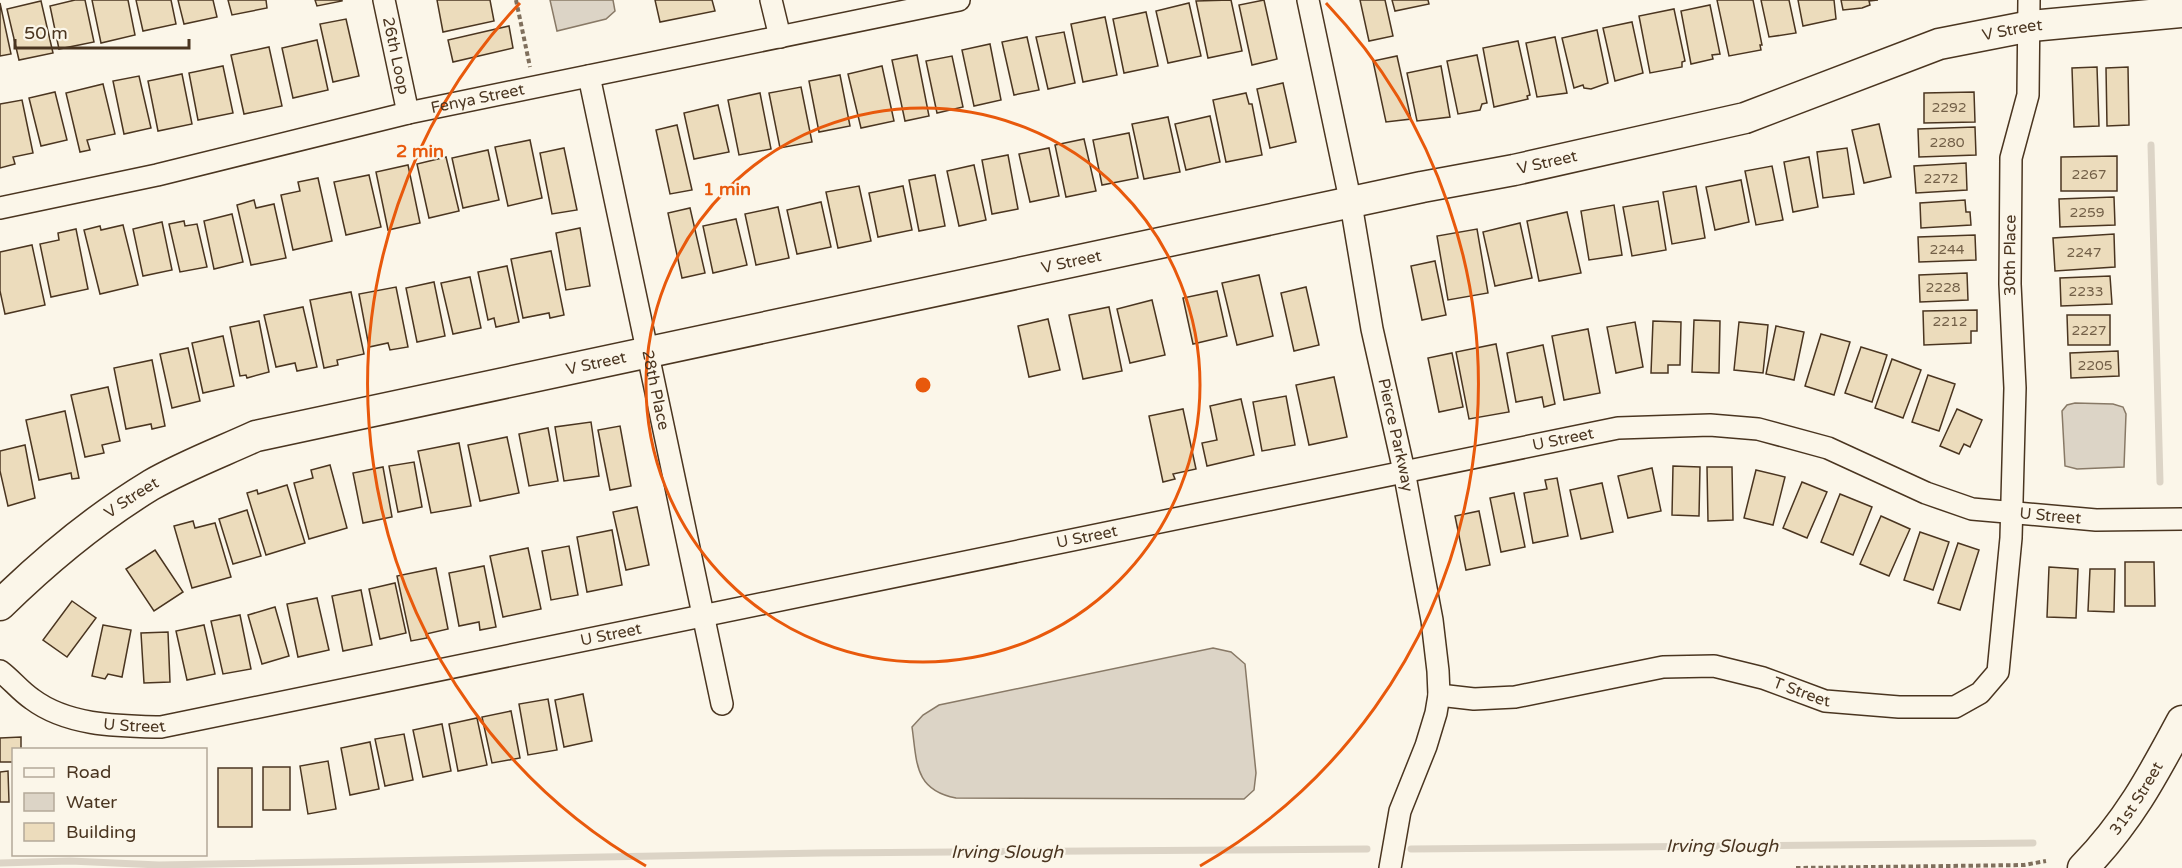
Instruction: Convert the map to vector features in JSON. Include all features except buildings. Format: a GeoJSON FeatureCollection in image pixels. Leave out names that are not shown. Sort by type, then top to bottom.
{"type":"FeatureCollection","features":[{"type":"Feature","properties":{"kind":"street","name":"26th Loop"},"geometry":{"type":"LineString","coordinates":[[384,0],[408,113]]}},
{"type":"Feature","properties":{"kind":"street"},"geometry":{"type":"LineString","coordinates":[[771,0],[780,37]]}},
{"type":"Feature","properties":{"kind":"street","name":"Fenya Street"},"geometry":{"type":"LineString","coordinates":[[0,208],[158,175],[408,113],[959,0]]}},
{"type":"Feature","properties":{"kind":"street","name":"Pierce Parkway"},"geometry":{"type":"LineString","coordinates":[[1308,0],[1351,204],[1372,329],[1404,471],[1432,620],[1439,695],[1426,746],[1400,811],[1390,868]]}},
{"type":"Feature","properties":{"kind":"street","name":"V Street"},"geometry":{"type":"LineString","coordinates":[[0,605],[46,560],[91,525],[153,484],[256,436],[1351,204],[1745,118],[1939,44],[2030,13],[2182,12]]}},
{"type":"Feature","properties":{"kind":"street","name":"30th Place"},"geometry":{"type":"LineString","coordinates":[[2012,512],[2015,388],[2010,284],[2011,158],[2028,95],[2030,13]]}},
{"type":"Feature","properties":{"kind":"street","name":"28th Place"},"geometry":{"type":"LineString","coordinates":[[589,76],[722,704]]}},
{"type":"Feature","properties":{"kind":"street","name":"U Street"},"geometry":{"type":"LineString","coordinates":[[0,671],[32,699],[80,719],[111,726],[161,727],[1618,428],[1736,426],[1758,429],[1828,448],[1926,493],[1972,509],[2096,520],[2182,519]]}},
{"type":"Feature","properties":{"kind":"street","name":"T Street"},"geometry":{"type":"LineString","coordinates":[[1439,695],[1474,699],[1515,697],[1663,668],[1714,666],[1763,678],[1825,701],[1899,707],[1955,707],[1977,697],[1998,672],[2012,512]]}},
{"type":"Feature","properties":{"kind":"street","name":"31st Street"},"geometry":{"type":"LineString","coordinates":[[2084,868],[2112,839],[2133,810],[2182,721]]}},
{"type":"Feature","properties":{"kind":"path"},"geometry":{"type":"LineString","coordinates":[[516,0],[531,71]]}},
{"type":"Feature","properties":{"kind":"path"},"geometry":{"type":"LineString","coordinates":[[1796,868],[2024,865],[2046,861]]}},
{"type":"Feature","properties":{"kind":"water"},"geometry":{"type":"Polygon","coordinates":[[[550,0],[613,0],[615,11],[606,19],[557,31],[550,0]]]}},
{"type":"Feature","properties":{"kind":"water"},"geometry":{"type":"Polygon","coordinates":[[[2075,403],[2113,404],[2123,407],[2126,414],[2124,467],[2077,469],[2065,466],[2062,411],[2067,405],[2075,403]]]}},
{"type":"Feature","properties":{"kind":"water"},"geometry":{"type":"Polygon","coordinates":[[[1213,648],[1231,652],[1245,664],[1256,773],[1254,790],[1244,799],[956,798],[932,788],[920,773],[912,727],[923,715],[939,705],[1213,648]]]}},
{"type":"Feature","properties":{"kind":"waterway"},"geometry":{"type":"LineString","coordinates":[[2151,145],[2160,482]]}},
{"type":"Feature","properties":{"kind":"waterway","name":"Irving Slough"},"geometry":{"type":"LineString","coordinates":[[1411,849],[2033,843]]}},
{"type":"Feature","properties":{"kind":"waterway","name":"Irving Slough"},"geometry":{"type":"LineString","coordinates":[[0,863],[70,861],[159,865],[824,853],[1367,849]]}}]}
